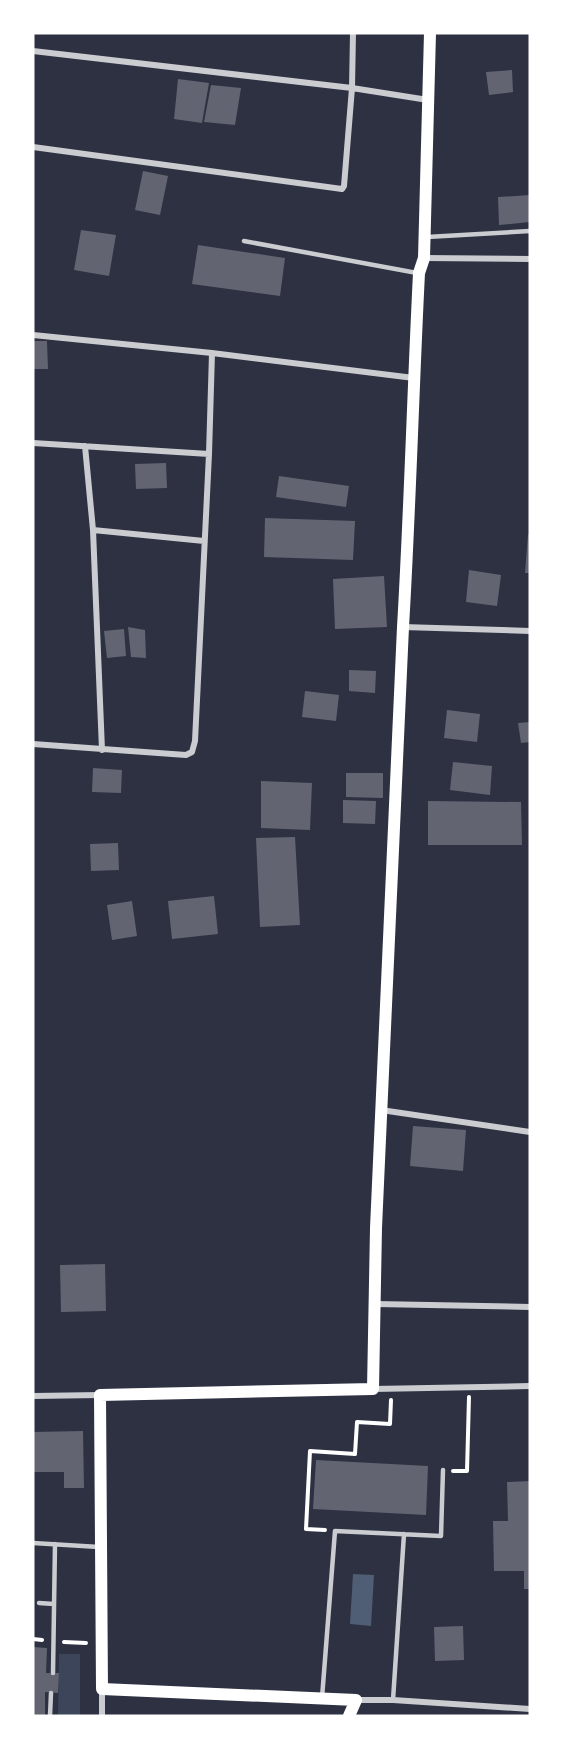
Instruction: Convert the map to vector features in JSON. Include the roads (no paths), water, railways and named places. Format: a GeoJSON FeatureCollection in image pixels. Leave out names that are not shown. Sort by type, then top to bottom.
{"type":"FeatureCollection","features":[{"type":"Feature","properties":{"kind":"main road"},"geometry":{"type":"LineString","coordinates":[[356,1700],[102,1689],[100,1395],[373,1389],[376,1228],[419,273],[424,258],[430,33]]}},
{"type":"Feature","properties":{"kind":"main road"},"geometry":{"type":"LineString","coordinates":[[349,1716],[356,1700]]}},
{"type":"Feature","properties":{"kind":"main road"},"geometry":{"type":"LineString","coordinates":[[356,1700],[362,1716]]}},
{"type":"Feature","properties":{"kind":"street"},"geometry":{"type":"LineString","coordinates":[[33,147],[342,189],[352,87],[353,33]]}},
{"type":"Feature","properties":{"kind":"street"},"geometry":{"type":"LineString","coordinates":[[33,51],[352,87],[428,100]]}},
{"type":"Feature","properties":{"kind":"street"},"geometry":{"type":"LineString","coordinates":[[424,258],[530,259]]}},
{"type":"Feature","properties":{"kind":"street"},"geometry":{"type":"LineString","coordinates":[[33,335],[212,353],[414,378]]}},
{"type":"Feature","properties":{"kind":"street"},"geometry":{"type":"LineString","coordinates":[[33,744],[186,755],[192,752],[195,741],[212,353]]}},
{"type":"Feature","properties":{"kind":"street"},"geometry":{"type":"LineString","coordinates":[[33,444],[209,454]]}},
{"type":"Feature","properties":{"kind":"street"},"geometry":{"type":"LineString","coordinates":[[85,446],[93,530],[102,750]]}},
{"type":"Feature","properties":{"kind":"street"},"geometry":{"type":"LineString","coordinates":[[93,530],[204,540]]}},
{"type":"Feature","properties":{"kind":"street"},"geometry":{"type":"LineString","coordinates":[[403,627],[530,631]]}},
{"type":"Feature","properties":{"kind":"street"},"geometry":{"type":"LineString","coordinates":[[381,1110],[530,1132]]}},
{"type":"Feature","properties":{"kind":"street"},"geometry":{"type":"LineString","coordinates":[[376,1304],[530,1307]]}},
{"type":"Feature","properties":{"kind":"street"},"geometry":{"type":"LineString","coordinates":[[373,1389],[530,1386]]}},
{"type":"Feature","properties":{"kind":"street"},"geometry":{"type":"LineString","coordinates":[[33,1396],[100,1395]]}},
{"type":"Feature","properties":{"kind":"street"},"geometry":{"type":"LineString","coordinates":[[102,1689],[102,1716]]}},
{"type":"Feature","properties":{"kind":"street"},"geometry":{"type":"LineString","coordinates":[[356,1700],[530,1709]]}},
{"type":"Feature","properties":{"kind":"lane"},"geometry":{"type":"LineString","coordinates":[[424,237],[530,231]]}},
{"type":"Feature","properties":{"kind":"lane"},"geometry":{"type":"LineString","coordinates":[[244,241],[419,273]]}},
{"type":"Feature","properties":{"kind":"lane"},"geometry":{"type":"LineString","coordinates":[[322,1698],[335,1531],[441,1536],[443,1470]]}},
{"type":"Feature","properties":{"kind":"lane"},"geometry":{"type":"LineString","coordinates":[[393,1701],[404,1534]]}},
{"type":"Feature","properties":{"kind":"lane"},"geometry":{"type":"LineString","coordinates":[[33,1543],[101,1547]]}},
{"type":"Feature","properties":{"kind":"lane"},"geometry":{"type":"LineString","coordinates":[[53,1673],[55,1544]]}},
{"type":"Feature","properties":{"kind":"lane"},"geometry":{"type":"LineString","coordinates":[[39,1604],[54,1604]]}},
{"type":"Feature","properties":{"kind":"lane"},"geometry":{"type":"LineString","coordinates":[[50,1716],[51,1693]]}}]}
